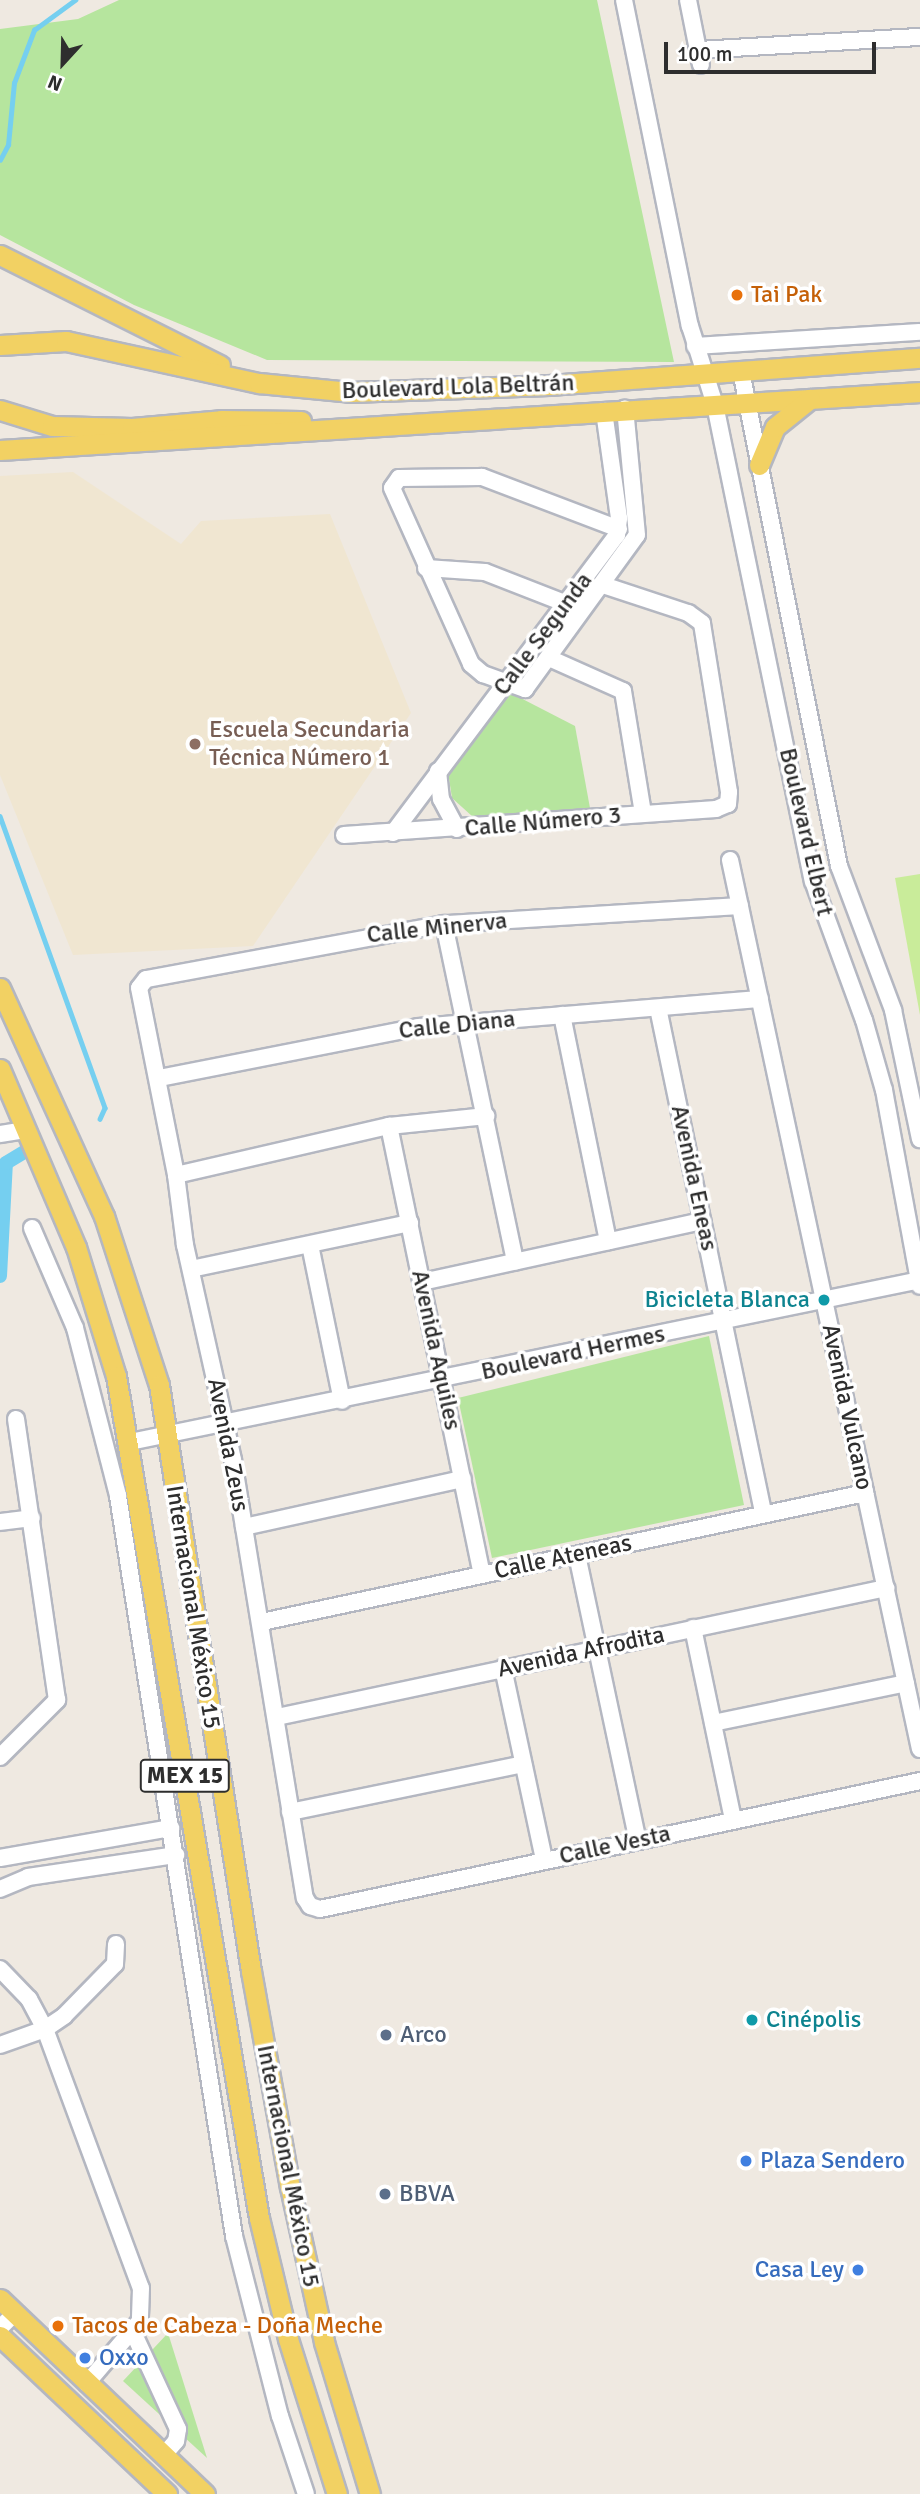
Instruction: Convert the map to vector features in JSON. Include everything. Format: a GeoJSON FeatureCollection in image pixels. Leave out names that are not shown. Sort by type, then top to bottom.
{"type":"FeatureCollection","features":[{"type":"Feature","properties":{"kind":"main road"},"geometry":{"type":"LineString","coordinates":[[0,255],[191,353],[259,383]]}},
{"type":"Feature","properties":{"kind":"main road","name":"Boulevard Lola Beltrán"},"geometry":{"type":"LineString","coordinates":[[0,345],[66,341],[259,383],[349,392],[703,374],[920,358]]}},
{"type":"Feature","properties":{"kind":"main road","name":"Boulevard Lola Beltrán"},"geometry":{"type":"LineString","coordinates":[[1,451],[306,432],[366,424],[920,392]]}},
{"type":"Feature","properties":{"kind":"main road"},"geometry":{"type":"LineString","coordinates":[[759,465],[775,427],[812,398]]}},
{"type":"Feature","properties":{"kind":"main road"},"geometry":{"type":"LineString","coordinates":[[0,410],[52,426],[132,428],[221,420],[366,424]]}},
{"type":"Feature","properties":{"kind":"main road","name":"Internacional México 15"},"geometry":{"type":"LineString","coordinates":[[0,988],[125,1270],[159,1385],[164,1433],[253,1983],[304,2259],[370,2494]]}},
{"type":"Feature","properties":{"kind":"main road","name":"Internacional México 15"},"geometry":{"type":"LineString","coordinates":[[0,1069],[76,1247],[116,1376],[130,1442],[259,2218],[288,2339],[337,2494]]}},
{"type":"Feature","properties":{"kind":"main road"},"geometry":{"type":"LineString","coordinates":[[0,2299],[205,2494]]}},
{"type":"Feature","properties":{"kind":"main road"},"geometry":{"type":"LineString","coordinates":[[0,2336],[167,2494]]}},
{"type":"Feature","properties":{"kind":"street","name":"Boulevard Elbert"},"geometry":{"type":"LineString","coordinates":[[624,0],[695,346],[715,405],[818,902],[864,1020],[884,1090],[920,1282]]}},
{"type":"Feature","properties":{"kind":"street"},"geometry":{"type":"LineString","coordinates":[[688,0],[700,57],[920,37]]}},
{"type":"Feature","properties":{"kind":"street"},"geometry":{"type":"LineString","coordinates":[[695,346],[920,332]]}},
{"type":"Feature","properties":{"kind":"street","name":"Boulevard Elbert"},"geometry":{"type":"LineString","coordinates":[[741,371],[846,893],[893,1010],[915,1085],[920,1139]]}},
{"type":"Feature","properties":{"kind":"street","name":"Calle Segunda"},"geometry":{"type":"LineString","coordinates":[[505,684],[517,690],[528,686],[603,585],[638,528],[625,410]]}},
{"type":"Feature","properties":{"kind":"street"},"geometry":{"type":"LineString","coordinates":[[505,684],[471,664],[392,495],[394,482],[400,478],[482,477],[619,529],[604,411]]}},
{"type":"Feature","properties":{"kind":"street","name":"Calle Segunda"},"geometry":{"type":"LineString","coordinates":[[393,832],[567,604],[619,529]]}},
{"type":"Feature","properties":{"kind":"street"},"geometry":{"type":"LineString","coordinates":[[426,568],[485,572],[567,604]]}},
{"type":"Feature","properties":{"kind":"street","name":"Calle Número 3"},"geometry":{"type":"LineString","coordinates":[[344,835],[716,810],[728,804],[729,792],[702,623],[688,613],[603,585]]}},
{"type":"Feature","properties":{"kind":"street"},"geometry":{"type":"LineString","coordinates":[[550,658],[623,691],[643,813]]}},
{"type":"Feature","properties":{"kind":"street"},"geometry":{"type":"LineString","coordinates":[[780,715],[810,709]]}},
{"type":"Feature","properties":{"kind":"street"},"geometry":{"type":"LineString","coordinates":[[438,771],[441,799],[457,829]]}},
{"type":"Feature","properties":{"kind":"street","name":"Avenida Vulcano"},"geometry":{"type":"LineString","coordinates":[[730,860],[920,1749]]}},
{"type":"Feature","properties":{"kind":"street","name":"Calle Minerva"},"geometry":{"type":"LineString","coordinates":[[141,985],[146,979],[330,942],[444,924],[740,906]]}},
{"type":"Feature","properties":{"kind":"street"},"geometry":{"type":"LineString","coordinates":[[444,924],[486,1115],[514,1262]]}},
{"type":"Feature","properties":{"kind":"street","name":"Avenida Zeus"},"geometry":{"type":"LineString","coordinates":[[141,985],[139,994],[159,1078],[191,1269],[226,1425],[262,1622],[290,1812],[310,1906]]}},
{"type":"Feature","properties":{"kind":"street","name":"Calle Diana"},"geometry":{"type":"LineString","coordinates":[[159,1078],[326,1042],[465,1022],[760,999]]}},
{"type":"Feature","properties":{"kind":"street","name":"Avenida Eneas"},"geometry":{"type":"LineString","coordinates":[[659,1008],[763,1512]]}},
{"type":"Feature","properties":{"kind":"street"},"geometry":{"type":"LineString","coordinates":[[562,1015],[608,1241]]}},
{"type":"Feature","properties":{"kind":"street"},"geometry":{"type":"LineString","coordinates":[[884,1090],[915,1085]]}},
{"type":"Feature","properties":{"kind":"street"},"geometry":{"type":"LineString","coordinates":[[176,1175],[389,1126],[486,1115]]}},
{"type":"Feature","properties":{"kind":"street","name":"Avenida Aquiles"},"geometry":{"type":"LineString","coordinates":[[389,1126],[482,1574]]}},
{"type":"Feature","properties":{"kind":"street"},"geometry":{"type":"LineString","coordinates":[[0,1134],[24,1130]]}},
{"type":"Feature","properties":{"kind":"street"},"geometry":{"type":"LineString","coordinates":[[422,1282],[702,1221]]}},
{"type":"Feature","properties":{"kind":"street"},"geometry":{"type":"LineString","coordinates":[[191,1269],[410,1223]]}},
{"type":"Feature","properties":{"kind":"street"},"geometry":{"type":"LineString","coordinates":[[32,1228],[62,1291],[97,1407],[120,1509],[176,1855],[233,2236],[280,2416],[306,2494]]}},
{"type":"Feature","properties":{"kind":"street"},"geometry":{"type":"LineString","coordinates":[[310,1245],[342,1401]]}},
{"type":"Feature","properties":{"kind":"street","name":"Boulevard Hermes"},"geometry":{"type":"LineString","coordinates":[[130,1442],[164,1433],[226,1425],[920,1282]]}},
{"type":"Feature","properties":{"kind":"street"},"geometry":{"type":"LineString","coordinates":[[0,1757],[57,1700],[16,1419]]}},
{"type":"Feature","properties":{"kind":"street"},"geometry":{"type":"LineString","coordinates":[[244,1527],[463,1479]]}},
{"type":"Feature","properties":{"kind":"street","name":"Calle Ateneas"},"geometry":{"type":"LineString","coordinates":[[262,1622],[577,1555],[763,1512],[865,1493]]}},
{"type":"Feature","properties":{"kind":"street"},"geometry":{"type":"LineString","coordinates":[[0,1522],[32,1518]]}},
{"type":"Feature","properties":{"kind":"street"},"geometry":{"type":"LineString","coordinates":[[577,1555],[638,1840]]}},
{"type":"Feature","properties":{"kind":"street","name":"Avenida Afrodita"},"geometry":{"type":"LineString","coordinates":[[277,1717],[886,1588]]}},
{"type":"Feature","properties":{"kind":"street"},"geometry":{"type":"LineString","coordinates":[[693,1628],[733,1819]]}},
{"type":"Feature","properties":{"kind":"street"},"geometry":{"type":"LineString","coordinates":[[503,1668],[544,1860]]}},
{"type":"Feature","properties":{"kind":"street"},"geometry":{"type":"LineString","coordinates":[[713,1723],[906,1683]]}},
{"type":"Feature","properties":{"kind":"street"},"geometry":{"type":"LineString","coordinates":[[290,1812],[523,1763]]}},
{"type":"Feature","properties":{"kind":"street","name":"Calle Vesta"},"geometry":{"type":"LineString","coordinates":[[310,1906],[320,1909],[920,1781]]}},
{"type":"Feature","properties":{"kind":"street"},"geometry":{"type":"LineString","coordinates":[[0,1858],[170,1828]]}},
{"type":"Feature","properties":{"kind":"street"},"geometry":{"type":"LineString","coordinates":[[0,1889],[28,1877],[176,1855]]}},
{"type":"Feature","properties":{"kind":"street"},"geometry":{"type":"LineString","coordinates":[[0,2045],[45,2029],[115,1964],[116,1944]]}},
{"type":"Feature","properties":{"kind":"street"},"geometry":{"type":"LineString","coordinates":[[0,1969],[29,1999],[45,2029],[141,2288],[143,2304],[133,2332],[87,2383]]}},
{"type":"Feature","properties":{"kind":"street"},"geometry":{"type":"LineString","coordinates":[[0,2328],[15,2313]]}},
{"type":"Feature","properties":{"kind":"street"},"geometry":{"type":"LineString","coordinates":[[133,2332],[178,2429],[176,2441],[164,2455]]}},
{"type":"Feature","properties":{"kind":"shaded area","name":"Escuela Secundaria Técnica Número 1"},"geometry":{"type":"Polygon","coordinates":[[[73,472],[181,544],[201,521],[330,514],[411,713],[253,946],[73,955],[0,775],[0,476],[73,472]]]}},
{"type":"Feature","properties":{"kind":"green space"},"geometry":{"type":"Polygon","coordinates":[[[119,0],[597,0],[674,362],[267,360],[134,305],[0,235],[0,29],[78,19],[119,0]]]}},
{"type":"Feature","properties":{"kind":"green space"},"geometry":{"type":"Polygon","coordinates":[[[505,690],[575,726],[590,808],[473,817],[452,798],[448,772],[505,690]]]}},
{"type":"Feature","properties":{"kind":"green space"},"geometry":{"type":"Polygon","coordinates":[[[920,874],[920,1015],[895,878],[920,874]]]}},
{"type":"Feature","properties":{"kind":"green space"},"geometry":{"type":"Polygon","coordinates":[[[709,1336],[744,1505],[492,1558],[458,1398],[709,1336]]]}},
{"type":"Feature","properties":{"kind":"green space"},"geometry":{"type":"Polygon","coordinates":[[[168,2333],[207,2458],[123,2381],[168,2333]]]}},
{"type":"Feature","properties":{"kind":"waterway"},"geometry":{"type":"LineString","coordinates":[[0,160],[8,145],[14,83],[34,30],[75,0]]}},
{"type":"Feature","properties":{"kind":"waterway"},"geometry":{"type":"LineString","coordinates":[[0,816],[105,1108],[100,1119]]}},
{"type":"Feature","properties":{"kind":"waterway"},"geometry":{"type":"LineString","coordinates":[[0,1276],[6,1163],[29,1149]]}},
{"type":"Feature","properties":{"kind":"place","name":"Tai Pak"},"geometry":{"type":"Point","coordinates":[737,295]}},
{"type":"Feature","properties":{"kind":"place","name":"Escuela Secundaria Técnica Número 1"},"geometry":{"type":"Point","coordinates":[195,744]}},
{"type":"Feature","properties":{"kind":"place","name":"Bicicleta Blanca"},"geometry":{"type":"Point","coordinates":[824,1300]}},
{"type":"Feature","properties":{"kind":"place","name":"Cinépolis"},"geometry":{"type":"Point","coordinates":[752,2020]}},
{"type":"Feature","properties":{"kind":"place","name":"Arco"},"geometry":{"type":"Point","coordinates":[386,2035]}},
{"type":"Feature","properties":{"kind":"place","name":"Plaza Sendero"},"geometry":{"type":"Point","coordinates":[746,2161]}},
{"type":"Feature","properties":{"kind":"place","name":"BBVA"},"geometry":{"type":"Point","coordinates":[385,2194]}},
{"type":"Feature","properties":{"kind":"place","name":"Casa Ley"},"geometry":{"type":"Point","coordinates":[858,2270]}},
{"type":"Feature","properties":{"kind":"place","name":"Tacos de Cabeza - Doña Meche"},"geometry":{"type":"Point","coordinates":[58,2326]}},
{"type":"Feature","properties":{"kind":"place","name":"Oxxo"},"geometry":{"type":"Point","coordinates":[85,2358]}}]}
